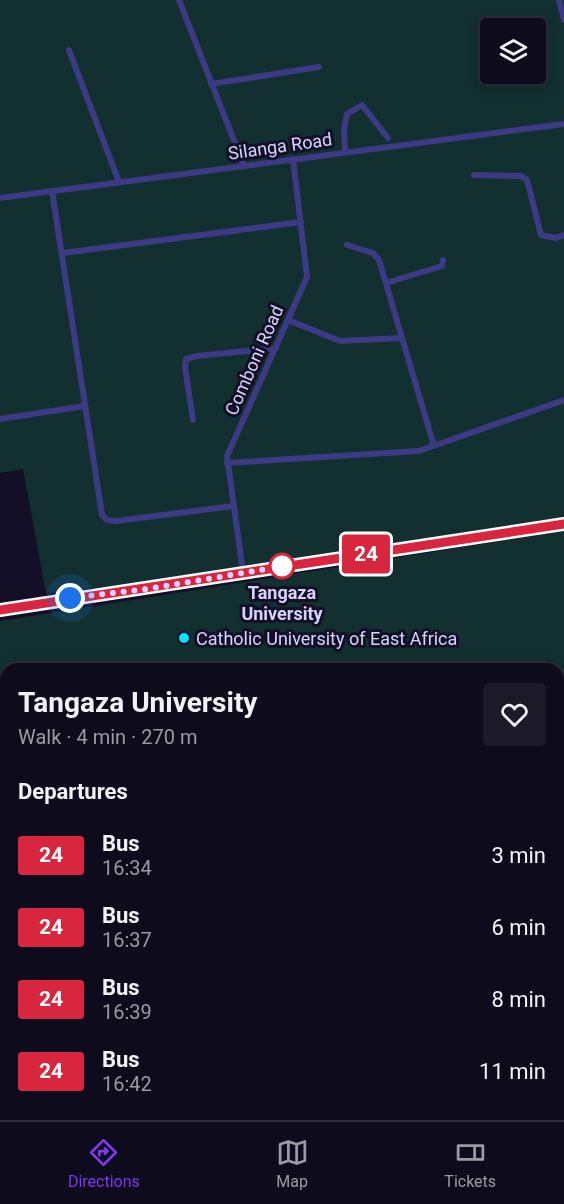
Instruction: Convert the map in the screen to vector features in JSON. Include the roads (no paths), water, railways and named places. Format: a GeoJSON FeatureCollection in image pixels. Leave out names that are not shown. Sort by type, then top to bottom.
{"type":"FeatureCollection","features":[{"type":"Feature","properties":{"kind":"street"},"geometry":{"type":"LineString","coordinates":[[179,0],[244,166]]}},
{"type":"Feature","properties":{"kind":"street"},"geometry":{"type":"LineString","coordinates":[[559,0],[564,20]]}},
{"type":"Feature","properties":{"kind":"street"},"geometry":{"type":"LineString","coordinates":[[69,50],[119,182]]}},
{"type":"Feature","properties":{"kind":"street"},"geometry":{"type":"LineString","coordinates":[[211,84],[319,67]]}},
{"type":"Feature","properties":{"kind":"street"},"geometry":{"type":"LineString","coordinates":[[345,152],[344,129],[347,114],[362,105],[388,138]]}},
{"type":"Feature","properties":{"kind":"street","name":"Silanga Road"},"geometry":{"type":"LineString","coordinates":[[0,198],[564,124]]}},
{"type":"Feature","properties":{"kind":"street","name":"Comboni Road"},"geometry":{"type":"LineString","coordinates":[[243,572],[227,463],[230,448],[307,275],[293,159]]}},
{"type":"Feature","properties":{"kind":"street"},"geometry":{"type":"LineString","coordinates":[[474,175],[521,176],[527,180],[541,234],[556,238],[564,235]]}},
{"type":"Feature","properties":{"kind":"street"},"geometry":{"type":"LineString","coordinates":[[52,191],[100,508],[107,520],[116,521],[232,506]]}},
{"type":"Feature","properties":{"kind":"street"},"geometry":{"type":"LineString","coordinates":[[63,253],[301,222]]}},
{"type":"Feature","properties":{"kind":"street"},"geometry":{"type":"LineString","coordinates":[[347,245],[375,255],[386,283],[434,446]]}},
{"type":"Feature","properties":{"kind":"street"},"geometry":{"type":"LineString","coordinates":[[386,283],[442,266],[443,260]]}},
{"type":"Feature","properties":{"kind":"street"},"geometry":{"type":"LineString","coordinates":[[288,320],[340,341],[401,339]]}},
{"type":"Feature","properties":{"kind":"street"},"geometry":{"type":"LineString","coordinates":[[193,420],[184,364],[186,359],[276,348]]}},
{"type":"Feature","properties":{"kind":"street"},"geometry":{"type":"LineString","coordinates":[[227,463],[419,451],[564,400]]}},
{"type":"Feature","properties":{"kind":"street"},"geometry":{"type":"LineString","coordinates":[[0,420],[85,406]]}},
{"type":"Feature","properties":{"kind":"street"},"geometry":{"type":"LineString","coordinates":[[0,610],[564,524]]}},
{"type":"Feature","properties":{"kind":"place","name":"Tangaza University"},"geometry":{"type":"Point","coordinates":[282,566]}},
{"type":"Feature","properties":{"kind":"place","name":"Catholic University of East Africa"},"geometry":{"type":"Point","coordinates":[184,638]}}]}
